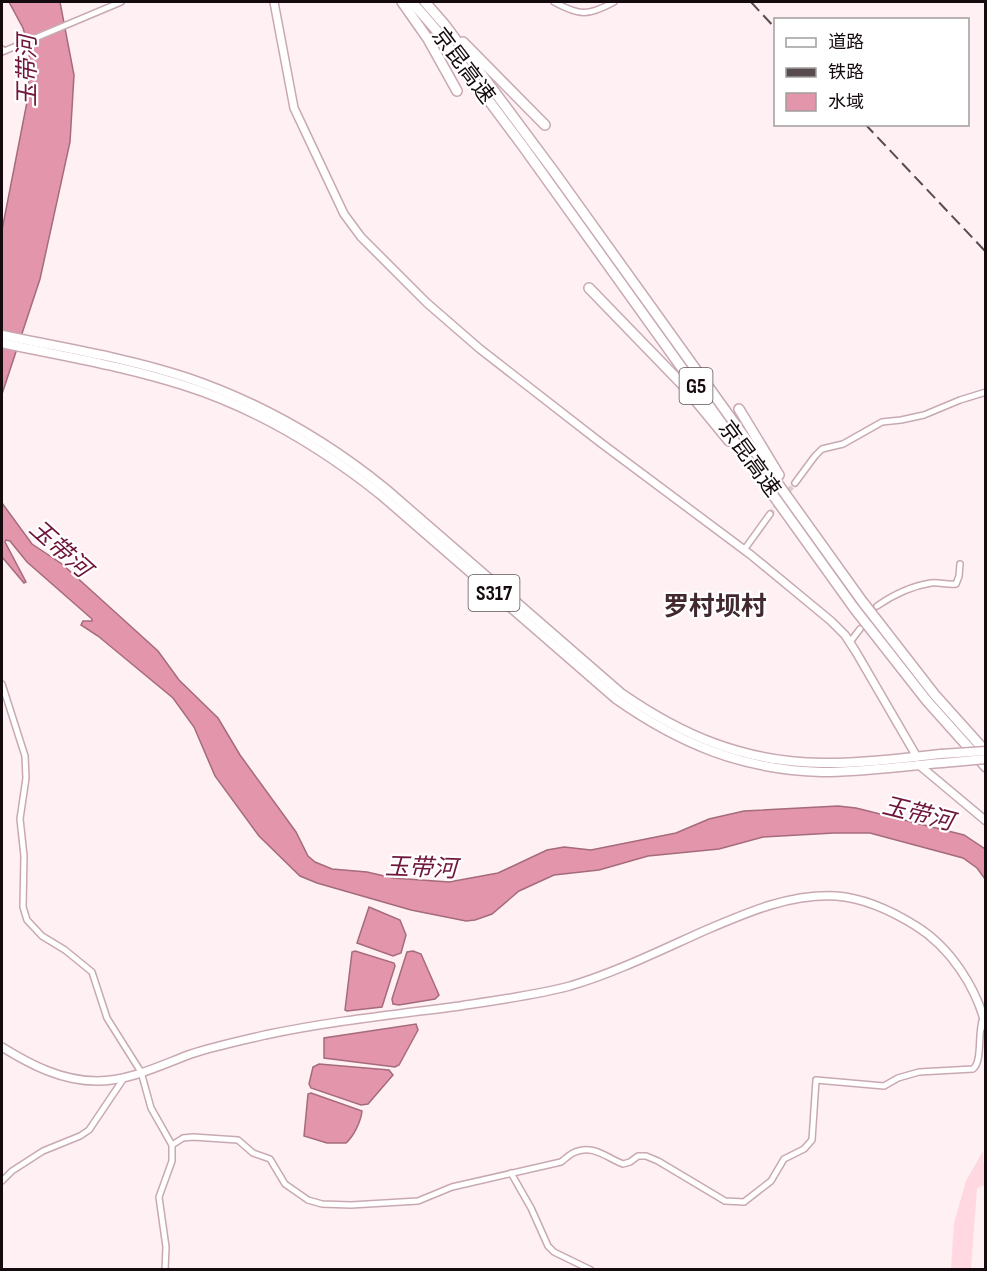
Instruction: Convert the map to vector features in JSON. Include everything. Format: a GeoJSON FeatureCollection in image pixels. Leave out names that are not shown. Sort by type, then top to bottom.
{"type":"FeatureCollection","features":[{"type":"Feature","properties":{"kind":"highway"},"geometry":{"type":"LineString","coordinates":[[402,2],[428,39],[457,91]]}},
{"type":"Feature","properties":{"kind":"highway","name":"京昆高速"},"geometry":{"type":"LineString","coordinates":[[412,2],[437,31],[515,136],[846,597],[905,674],[986,767]]}},
{"type":"Feature","properties":{"kind":"highway","name":"京昆高速"},"geometry":{"type":"LineString","coordinates":[[425,2],[555,173],[862,602],[920,677],[986,752]]}},
{"type":"Feature","properties":{"kind":"highway"},"geometry":{"type":"LineString","coordinates":[[441,21],[545,126]]}},
{"type":"Feature","properties":{"kind":"highway"},"geometry":{"type":"LineString","coordinates":[[589,288],[682,384],[794,522]]}},
{"type":"Feature","properties":{"kind":"highway"},"geometry":{"type":"LineString","coordinates":[[739,409],[828,554]]}},
{"type":"Feature","properties":{"kind":"main road","name":"S317"},"geometry":{"type":"LineString","coordinates":[[2,335],[60,351]]}},
{"type":"Feature","properties":{"kind":"main road","name":"S317"},"geometry":{"type":"LineString","coordinates":[[2,343],[145,366],[217,388],[272,413],[366,472],[606,681],[644,708],[688,733],[723,748],[796,762],[836,763],[918,760],[986,752]]}},
{"type":"Feature","properties":{"kind":"main road","name":"S317"},"geometry":{"type":"LineString","coordinates":[[941,758],[986,759]]}},
{"type":"Feature","properties":{"kind":"street"},"geometry":{"type":"LineString","coordinates":[[2,50],[121,2]]}},
{"type":"Feature","properties":{"kind":"street"},"geometry":{"type":"LineString","coordinates":[[274,2],[294,108],[344,214],[361,237],[427,303],[480,349],[744,550],[831,621],[850,642],[918,760],[986,820]]}},
{"type":"Feature","properties":{"kind":"street"},"geometry":{"type":"LineString","coordinates":[[554,2],[580,13],[599,10],[614,2]]}},
{"type":"Feature","properties":{"kind":"street"},"geometry":{"type":"LineString","coordinates":[[795,483],[822,449],[843,444],[882,422],[930,414],[960,400],[986,392]]}},
{"type":"Feature","properties":{"kind":"street"},"geometry":{"type":"LineString","coordinates":[[744,550],[770,514]]}},
{"type":"Feature","properties":{"kind":"street"},"geometry":{"type":"LineString","coordinates":[[877,606],[891,596],[910,588],[931,583],[956,584],[960,576],[960,564]]}},
{"type":"Feature","properties":{"kind":"street"},"geometry":{"type":"LineString","coordinates":[[850,642],[860,629]]}},
{"type":"Feature","properties":{"kind":"street"},"geometry":{"type":"LineString","coordinates":[[2,684],[26,756],[26,778],[20,819],[24,856],[23,907],[27,920],[42,936],[65,950],[92,972],[107,1018],[141,1072],[152,1108],[172,1145],[172,1161],[159,1197],[166,1247],[165,1269]]}},
{"type":"Feature","properties":{"kind":"street"},"geometry":{"type":"LineString","coordinates":[[2,1047],[60,1076],[95,1081],[124,1078],[209,1049],[267,1035],[498,1000],[566,987],[609,972],[758,908],[788,900],[820,896],[850,898],[867,902],[923,930],[945,951],[969,984],[986,1027]]}},
{"type":"Feature","properties":{"kind":"street"},"geometry":{"type":"LineString","coordinates":[[172,1145],[183,1138],[193,1137],[238,1140],[253,1153],[270,1159],[280,1178],[290,1189],[308,1200],[322,1204],[418,1201],[452,1187],[561,1162],[573,1153],[584,1149],[598,1151],[623,1164],[638,1156],[646,1156],[725,1201],[744,1202],[771,1181],[784,1159],[804,1149],[812,1140],[816,1080],[884,1086],[898,1078],[919,1072],[974,1070],[978,1064],[979,1028],[983,1018]]}},
{"type":"Feature","properties":{"kind":"street"},"geometry":{"type":"LineString","coordinates":[[2,1181],[12,1171],[43,1151],[89,1130],[124,1078]]}},
{"type":"Feature","properties":{"kind":"street"},"geometry":{"type":"LineString","coordinates":[[512,1173],[548,1246],[554,1252],[591,1269]]}},
{"type":"Feature","properties":{"kind":"shaded area"},"geometry":{"type":"Polygon","coordinates":[[[983,1151],[985,1185],[977,1188],[971,1269],[951,1269],[954,1223],[966,1181],[983,1151]]]}},
{"type":"Feature","properties":{"kind":"water"},"geometry":{"type":"Polygon","coordinates":[[[9,2],[60,2],[74,75],[70,142],[40,279],[2,394],[2,230],[27,102],[30,62],[23,28],[9,2]]]}},
{"type":"Feature","properties":{"kind":"water"},"geometry":{"type":"Polygon","coordinates":[[[2,503],[32,544],[62,564],[158,651],[179,680],[218,718],[240,755],[296,832],[308,856],[315,862],[332,869],[367,872],[393,878],[449,882],[498,873],[547,850],[564,847],[591,850],[676,833],[709,819],[744,811],[838,806],[856,808],[964,835],[985,849],[985,879],[977,868],[963,858],[870,833],[834,833],[763,837],[719,849],[648,856],[599,870],[554,875],[519,891],[492,914],[466,921],[411,910],[317,883],[300,876],[259,836],[215,776],[194,727],[173,698],[98,636],[81,625],[83,621],[92,621],[92,619],[27,562],[10,541],[5,542],[26,582],[24,583],[2,557],[2,503]]]}},
{"type":"Feature","properties":{"kind":"water"},"geometry":{"type":"Polygon","coordinates":[[[369,907],[400,920],[406,935],[401,953],[393,956],[357,943],[369,907]]]}},
{"type":"Feature","properties":{"kind":"water"},"geometry":{"type":"Polygon","coordinates":[[[413,951],[421,954],[439,995],[435,999],[393,1004],[392,999],[407,952],[413,951]]]}},
{"type":"Feature","properties":{"kind":"water"},"geometry":{"type":"Polygon","coordinates":[[[352,952],[394,963],[382,1007],[345,1010],[352,952]]]}},
{"type":"Feature","properties":{"kind":"water"},"geometry":{"type":"Polygon","coordinates":[[[416,1024],[418,1030],[399,1065],[395,1067],[324,1058],[324,1038],[416,1024]]]}},
{"type":"Feature","properties":{"kind":"water"},"geometry":{"type":"Polygon","coordinates":[[[319,1064],[389,1070],[393,1075],[368,1104],[361,1105],[311,1088],[309,1084],[313,1067],[319,1064]]]}},
{"type":"Feature","properties":{"kind":"water"},"geometry":{"type":"Polygon","coordinates":[[[311,1093],[362,1111],[357,1128],[346,1143],[327,1143],[304,1136],[308,1094],[311,1093]]]}},
{"type":"Feature","properties":{"kind":"tunnel"},"geometry":{"type":"LineString","coordinates":[[770,514],[795,483]]}},
{"type":"Feature","properties":{"kind":"railway"},"geometry":{"type":"LineString","coordinates":[[751,2],[774,27]]}},
{"type":"Feature","properties":{"kind":"railway"},"geometry":{"type":"LineString","coordinates":[[867,126],[986,252]]}},
{"type":"Feature","properties":{"kind":"district","name":"罗村坝村"},"geometry":{"type":"Point","coordinates":[715,607]}},
{"type":"Feature","properties":{"kind":"water label","name":"玉带河"},"geometry":{"type":"Point","coordinates":[27,71]}},
{"type":"Feature","properties":{"kind":"water label","name":"玉带河"},"geometry":{"type":"Point","coordinates":[60,549]}},
{"type":"Feature","properties":{"kind":"water label","name":"玉带河"},"geometry":{"type":"Point","coordinates":[918,814]}},
{"type":"Feature","properties":{"kind":"water label","name":"玉带河"},"geometry":{"type":"Point","coordinates":[421,868]}}]}
